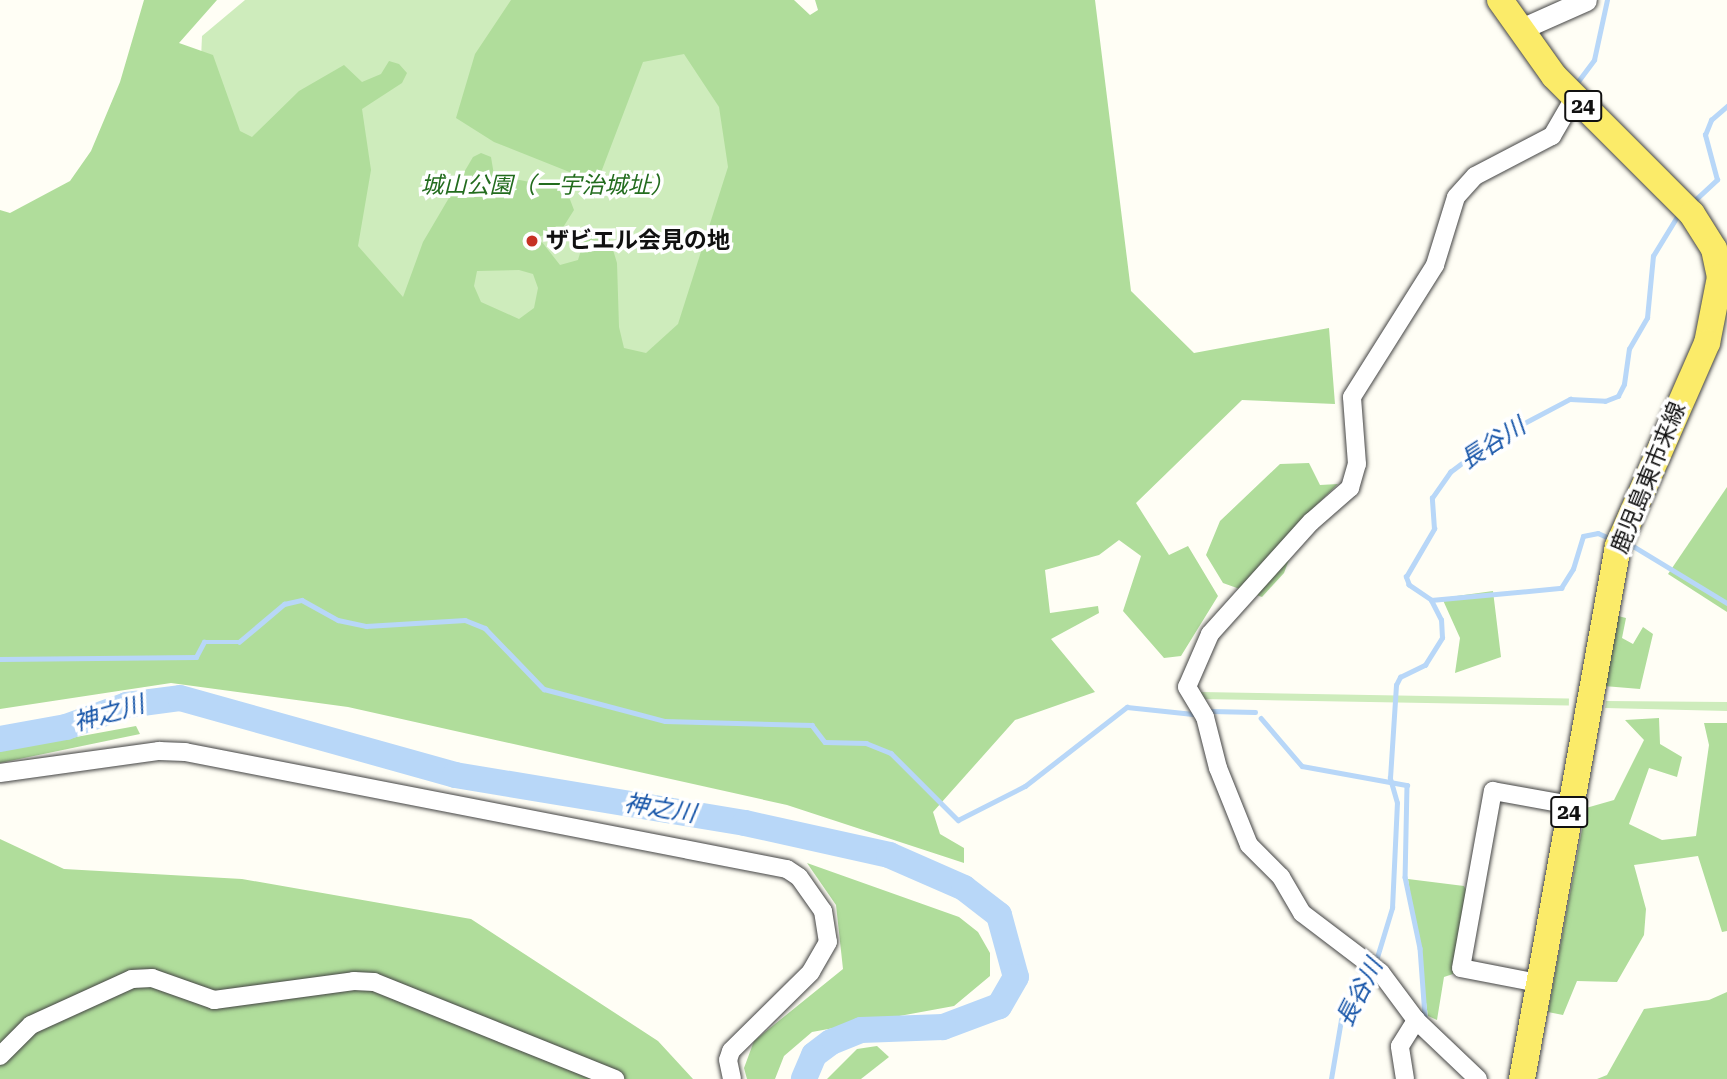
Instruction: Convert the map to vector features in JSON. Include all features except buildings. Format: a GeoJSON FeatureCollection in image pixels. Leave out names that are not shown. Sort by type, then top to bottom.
{"type":"FeatureCollection","features":[{"type":"Feature","properties":{"kind":"main road","name":"鹿児島東市来線"},"geometry":{"type":"LineString","coordinates":[[1500,0],[1574,98],[1686,207],[1707,235],[1719,264],[1718,304],[1706,343],[1618,546],[1522,1079]]}},
{"type":"Feature","properties":{"kind":"street"},"geometry":{"type":"LineString","coordinates":[[1521,29],[1586,0]]}},
{"type":"Feature","properties":{"kind":"street"},"geometry":{"type":"LineString","coordinates":[[1478,1079],[1416,1020],[1375,969],[1316,927],[1281,877],[1250,845],[1218,768],[1205,717],[1186,687],[1210,635],[1311,522],[1350,488],[1357,464],[1352,397],[1435,265],[1463,186],[1498,162],[1552,136],[1560,129],[1574,98]]}},
{"type":"Feature","properties":{"kind":"street"},"geometry":{"type":"LineString","coordinates":[[0,773],[159,751],[185,752],[787,869],[799,877],[823,911],[828,942],[811,972],[731,1051],[727,1060],[732,1079]]}},
{"type":"Feature","properties":{"kind":"street"},"geometry":{"type":"LineString","coordinates":[[1538,983],[1461,968],[1493,791],[1570,805]]}},
{"type":"Feature","properties":{"kind":"street"},"geometry":{"type":"LineString","coordinates":[[0,1056],[31,1025],[132,979],[152,978],[197,996],[225,1000],[354,981],[374,982],[615,1079]]}},
{"type":"Feature","properties":{"kind":"street"},"geometry":{"type":"LineString","coordinates":[[1405,1079],[1401,1046],[1416,1020]]}},
{"type":"Feature","properties":{"kind":"green space"},"geometry":{"type":"Polygon","coordinates":[[[144,0],[217,0],[179,43],[213,55],[240,131],[252,137],[299,91],[344,65],[362,82],[381,74],[389,61],[399,64],[407,73],[402,83],[362,109],[371,170],[358,246],[403,297],[423,242],[473,157],[481,153],[491,157],[494,175],[566,189],[574,210],[562,229],[538,237],[560,265],[578,260],[585,237],[608,233],[617,263],[619,327],[624,348],[646,353],[678,324],[728,167],[719,107],[684,54],[643,62],[597,183],[494,142],[456,118],[475,54],[511,0],[794,0],[810,15],[818,10],[815,0],[1095,0],[1131,291],[1194,353],[1329,328],[1335,404],[1242,400],[1136,503],[1169,555],[1188,546],[1218,596],[1181,656],[1164,658],[1123,611],[1141,556],[1119,540],[1099,555],[1045,570],[1050,613],[1098,606],[1099,613],[1051,639],[1095,692],[1015,720],[933,812],[940,834],[964,848],[964,863],[787,805],[348,707],[171,683],[0,709],[0,210],[10,213],[70,181],[91,151],[120,82],[144,0]],[[519,270],[477,271],[474,286],[481,302],[519,319],[534,308],[538,288],[533,274],[519,270]]]}},
{"type":"Feature","properties":{"kind":"green space","name":"城山公園（一宇治城址）"},"geometry":{"type":"Polygon","coordinates":[[[245,0],[657,0],[750,159],[664,358],[389,317],[234,140],[201,59],[202,36],[245,0]]]}},
{"type":"Feature","properties":{"kind":"green space"},"geometry":{"type":"Polygon","coordinates":[[[1309,463],[1320,485],[1338,484],[1305,516],[1284,573],[1262,597],[1223,583],[1206,555],[1220,521],[1280,464],[1309,463]]]}},
{"type":"Feature","properties":{"kind":"green space"},"geometry":{"type":"Polygon","coordinates":[[[1727,487],[1727,612],[1668,574],[1727,487]]]}},
{"type":"Feature","properties":{"kind":"green space"},"geometry":{"type":"Polygon","coordinates":[[[1493,591],[1501,657],[1455,673],[1460,638],[1442,598],[1493,591]]]}},
{"type":"Feature","properties":{"kind":"green space"},"geometry":{"type":"Polygon","coordinates":[[[1614,615],[1626,618],[1622,638],[1633,644],[1643,627],[1653,634],[1640,689],[1604,686],[1614,615]]]}},
{"type":"Feature","properties":{"kind":"green space"},"geometry":{"type":"Polygon","coordinates":[[[1201,692],[1569,698],[1569,705],[1201,699],[1201,692]]]}},
{"type":"Feature","properties":{"kind":"green space"},"geometry":{"type":"Polygon","coordinates":[[[1606,701],[1727,702],[1727,711],[1605,708],[1606,701]]]}},
{"type":"Feature","properties":{"kind":"green space"},"geometry":{"type":"Polygon","coordinates":[[[1659,718],[1660,744],[1682,757],[1677,777],[1649,768],[1629,824],[1662,840],[1696,836],[1709,745],[1704,723],[1727,723],[1727,931],[1722,932],[1698,856],[1634,865],[1646,909],[1644,935],[1617,982],[1577,981],[1563,1015],[1548,1012],[1586,808],[1614,800],[1644,740],[1625,720],[1659,718]]]}},
{"type":"Feature","properties":{"kind":"green space"},"geometry":{"type":"Polygon","coordinates":[[[136,726],[140,734],[0,763],[0,751],[136,726]]]}},
{"type":"Feature","properties":{"kind":"green space"},"geometry":{"type":"Polygon","coordinates":[[[0,839],[64,869],[242,879],[471,919],[658,1041],[693,1079],[0,1079],[0,839]]]}},
{"type":"Feature","properties":{"kind":"green space"},"geometry":{"type":"Polygon","coordinates":[[[807,863],[959,917],[978,932],[990,953],[990,976],[954,1006],[812,1032],[784,1056],[775,1079],[747,1079],[744,1068],[754,1041],[843,969],[836,905],[807,863]]]}},
{"type":"Feature","properties":{"kind":"green space"},"geometry":{"type":"Polygon","coordinates":[[[1408,879],[1464,886],[1469,896],[1453,974],[1444,977],[1437,1020],[1428,1016],[1408,879]]]}},
{"type":"Feature","properties":{"kind":"green space"},"geometry":{"type":"Polygon","coordinates":[[[1727,992],[1727,1079],[1597,1079],[1607,1075],[1644,1009],[1709,1000],[1727,992]]]}},
{"type":"Feature","properties":{"kind":"green space"},"geometry":{"type":"Polygon","coordinates":[[[877,1046],[889,1057],[861,1079],[827,1079],[857,1049],[877,1046]]]}},
{"type":"Feature","properties":{"kind":"waterway"},"geometry":{"type":"LineString","coordinates":[[1576,84],[1594,60],[1607,0]]}},
{"type":"Feature","properties":{"kind":"waterway","name":"長谷川"},"geometry":{"type":"LineString","coordinates":[[1693,202],[1717,180],[1705,135],[1711,120],[1727,106]]}},
{"type":"Feature","properties":{"kind":"waterway","name":"長谷川"},"geometry":{"type":"LineString","coordinates":[[1375,964],[1392,908],[1397,803],[1390,778],[1396,685],[1400,677],[1425,665],[1442,638],[1441,620],[1431,600],[1409,585],[1406,577],[1434,529],[1432,498],[1450,472],[1494,439],[1570,399],[1605,401],[1618,396],[1624,384],[1629,349],[1647,318],[1653,256],[1678,215]]}},
{"type":"Feature","properties":{"kind":"waterway"},"geometry":{"type":"LineString","coordinates":[[1431,600],[1561,588],[1573,569],[1583,536],[1598,533],[1607,537]]}},
{"type":"Feature","properties":{"kind":"waterway"},"geometry":{"type":"LineString","coordinates":[[1633,546],[1727,603]]}},
{"type":"Feature","properties":{"kind":"waterway"},"geometry":{"type":"LineString","coordinates":[[0,659],[196,657],[204,642],[239,642],[284,604],[302,600],[338,620],[366,626],[465,620],[485,628],[544,689],[665,721],[812,725],[825,742],[866,743],[891,753],[958,820],[1025,786],[1127,707],[1193,714]]}},
{"type":"Feature","properties":{"kind":"waterway","name":"神之川"},"geometry":{"type":"LineString","coordinates":[[0,739],[66,727],[127,705],[180,698],[455,775],[745,823],[889,855],[964,888],[999,915],[1016,977],[999,1006],[943,1027],[861,1030],[831,1042],[814,1055],[804,1079]]}},
{"type":"Feature","properties":{"kind":"waterway"},"geometry":{"type":"LineString","coordinates":[[1211,711],[1255,712]]}},
{"type":"Feature","properties":{"kind":"waterway"},"geometry":{"type":"LineString","coordinates":[[1261,718],[1302,766],[1407,785],[1405,877],[1420,948],[1425,1016]]}},
{"type":"Feature","properties":{"kind":"waterway","name":"長谷川"},"geometry":{"type":"LineString","coordinates":[[1331,1079],[1341,1020],[1371,972]]}},
{"type":"Feature","properties":{"kind":"place","name":"ザビエル会見の地"},"geometry":{"type":"Point","coordinates":[532,241]}}]}
